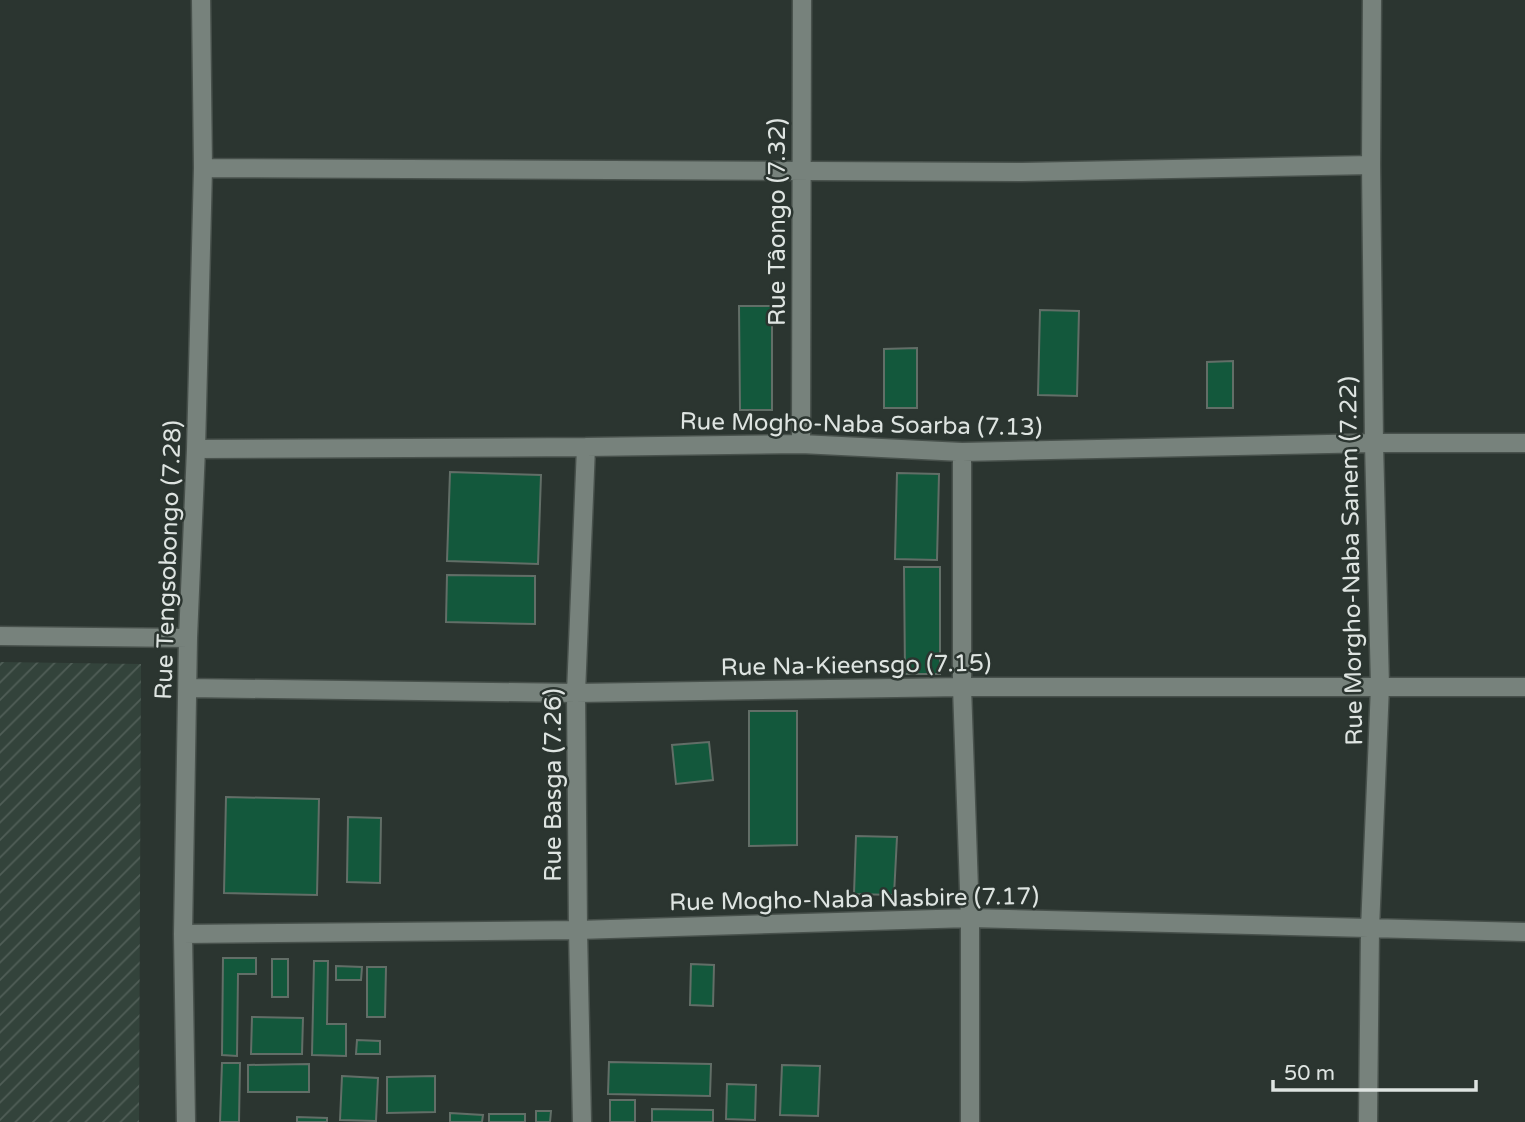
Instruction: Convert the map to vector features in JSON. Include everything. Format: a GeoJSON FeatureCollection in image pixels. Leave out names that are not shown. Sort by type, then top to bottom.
{"type":"FeatureCollection","features":[{"type":"Feature","properties":{"kind":"street","name":"Rue Tengsobongo (7.28)"},"geometry":{"type":"LineString","coordinates":[[186,1122],[183,934],[188,638],[203,168],[201,0]]}},
{"type":"Feature","properties":{"kind":"street","name":"Rue Tâongo (7.32)"},"geometry":{"type":"LineString","coordinates":[[802,0],[802,444]]}},
{"type":"Feature","properties":{"kind":"street","name":"Rue Morgho-Naba Sanem (7.22)"},"geometry":{"type":"LineString","coordinates":[[1368,1122],[1370,929],[1380,686],[1374,443],[1372,0]]}},
{"type":"Feature","properties":{"kind":"street"},"geometry":{"type":"LineString","coordinates":[[203,168],[1022,172],[1371,165]]}},
{"type":"Feature","properties":{"kind":"street","name":"Rue Mogho-Naba Soarba (7.13)"},"geometry":{"type":"LineString","coordinates":[[196,449],[802,444],[962,452],[1374,443],[1525,443]]}},
{"type":"Feature","properties":{"kind":"street","name":"Rue Basga (7.26)"},"geometry":{"type":"LineString","coordinates":[[582,1122],[576,693],[586,447]]}},
{"type":"Feature","properties":{"kind":"street"},"geometry":{"type":"LineString","coordinates":[[962,452],[962,687],[970,918],[970,1122]]}},
{"type":"Feature","properties":{"kind":"street"},"geometry":{"type":"LineString","coordinates":[[0,636],[188,638]]}},
{"type":"Feature","properties":{"kind":"street","name":"Rue Na-Kieensgo (7.15)"},"geometry":{"type":"LineString","coordinates":[[188,688],[576,693],[962,687],[1525,687]]}},
{"type":"Feature","properties":{"kind":"street","name":"Rue Mogho-Naba Nasbire (7.17)"},"geometry":{"type":"LineString","coordinates":[[183,934],[578,930],[970,918],[1525,932]]}},
{"type":"Feature","properties":{"kind":"shaded area"},"geometry":{"type":"Polygon","coordinates":[[[0,662],[141,664],[139,1122],[0,1122],[0,662]]]}},
{"type":"Feature","properties":{"kind":"building"},"geometry":{"type":"Polygon","coordinates":[[[739,306],[772,306],[772,410],[740,410],[739,306]]]}},
{"type":"Feature","properties":{"kind":"building"},"geometry":{"type":"Polygon","coordinates":[[[1040,310],[1079,311],[1077,396],[1038,395],[1040,310]]]}},
{"type":"Feature","properties":{"kind":"building"},"geometry":{"type":"Polygon","coordinates":[[[917,348],[917,408],[884,408],[884,349],[917,348]]]}},
{"type":"Feature","properties":{"kind":"building"},"geometry":{"type":"Polygon","coordinates":[[[1233,361],[1233,408],[1207,408],[1207,362],[1233,361]]]}},
{"type":"Feature","properties":{"kind":"building"},"geometry":{"type":"Polygon","coordinates":[[[450,472],[541,475],[538,564],[447,561],[450,472]]]}},
{"type":"Feature","properties":{"kind":"building"},"geometry":{"type":"Polygon","coordinates":[[[897,473],[939,474],[937,560],[895,559],[897,473]]]}},
{"type":"Feature","properties":{"kind":"building"},"geometry":{"type":"Polygon","coordinates":[[[904,567],[940,567],[940,674],[905,674],[904,567]]]}},
{"type":"Feature","properties":{"kind":"building"},"geometry":{"type":"Polygon","coordinates":[[[447,575],[535,576],[535,624],[446,622],[447,575]]]}},
{"type":"Feature","properties":{"kind":"building"},"geometry":{"type":"Polygon","coordinates":[[[749,711],[797,711],[797,845],[749,846],[749,711]]]}},
{"type":"Feature","properties":{"kind":"building"},"geometry":{"type":"Polygon","coordinates":[[[709,742],[713,780],[676,784],[672,745],[709,742]]]}},
{"type":"Feature","properties":{"kind":"building"},"geometry":{"type":"Polygon","coordinates":[[[226,797],[319,799],[317,895],[224,893],[226,797]]]}},
{"type":"Feature","properties":{"kind":"building"},"geometry":{"type":"Polygon","coordinates":[[[348,817],[381,818],[380,883],[347,882],[348,817]]]}},
{"type":"Feature","properties":{"kind":"building"},"geometry":{"type":"Polygon","coordinates":[[[856,836],[897,837],[894,895],[854,894],[856,836]]]}},
{"type":"Feature","properties":{"kind":"building"},"geometry":{"type":"Polygon","coordinates":[[[223,958],[256,958],[256,974],[238,974],[237,1056],[222,1055],[223,958]]]}},
{"type":"Feature","properties":{"kind":"building"},"geometry":{"type":"Polygon","coordinates":[[[272,959],[288,959],[288,997],[272,997],[272,959]]]}},
{"type":"Feature","properties":{"kind":"building"},"geometry":{"type":"Polygon","coordinates":[[[314,961],[328,961],[327,1024],[346,1024],[346,1056],[312,1055],[314,961]]]}},
{"type":"Feature","properties":{"kind":"building"},"geometry":{"type":"Polygon","coordinates":[[[691,964],[714,965],[713,1006],[690,1005],[691,964]]]}},
{"type":"Feature","properties":{"kind":"building"},"geometry":{"type":"Polygon","coordinates":[[[336,966],[362,967],[361,980],[336,980],[336,966]]]}},
{"type":"Feature","properties":{"kind":"building"},"geometry":{"type":"Polygon","coordinates":[[[367,967],[386,967],[385,1017],[367,1017],[367,967]]]}},
{"type":"Feature","properties":{"kind":"building"},"geometry":{"type":"Polygon","coordinates":[[[252,1017],[303,1018],[302,1054],[251,1054],[252,1017]]]}},
{"type":"Feature","properties":{"kind":"building"},"geometry":{"type":"Polygon","coordinates":[[[357,1040],[380,1041],[380,1054],[356,1054],[357,1040]]]}},
{"type":"Feature","properties":{"kind":"building"},"geometry":{"type":"Polygon","coordinates":[[[609,1062],[711,1064],[710,1096],[608,1094],[609,1062]]]}},
{"type":"Feature","properties":{"kind":"building"},"geometry":{"type":"Polygon","coordinates":[[[222,1063],[240,1063],[239,1122],[220,1122],[222,1063]]]}},
{"type":"Feature","properties":{"kind":"building"},"geometry":{"type":"Polygon","coordinates":[[[309,1064],[309,1092],[248,1092],[248,1065],[309,1064]]]}},
{"type":"Feature","properties":{"kind":"building"},"geometry":{"type":"Polygon","coordinates":[[[782,1065],[820,1066],[818,1116],[780,1115],[782,1065]]]}},
{"type":"Feature","properties":{"kind":"building"},"geometry":{"type":"Polygon","coordinates":[[[342,1076],[378,1078],[376,1121],[340,1120],[342,1076]]]}},
{"type":"Feature","properties":{"kind":"building"},"geometry":{"type":"Polygon","coordinates":[[[435,1076],[435,1112],[387,1113],[387,1077],[435,1076]]]}},
{"type":"Feature","properties":{"kind":"building"},"geometry":{"type":"Polygon","coordinates":[[[727,1084],[756,1085],[755,1120],[726,1119],[727,1084]]]}},
{"type":"Feature","properties":{"kind":"building"},"geometry":{"type":"Polygon","coordinates":[[[610,1100],[635,1100],[635,1122],[610,1122],[610,1100]]]}},
{"type":"Feature","properties":{"kind":"building"},"geometry":{"type":"Polygon","coordinates":[[[652,1109],[713,1110],[713,1122],[652,1122],[652,1109]]]}},
{"type":"Feature","properties":{"kind":"building"},"geometry":{"type":"Polygon","coordinates":[[[536,1111],[551,1111],[550,1122],[536,1122],[536,1111]]]}},
{"type":"Feature","properties":{"kind":"building"},"geometry":{"type":"Polygon","coordinates":[[[450,1113],[483,1115],[482,1122],[450,1122],[450,1113]]]}},
{"type":"Feature","properties":{"kind":"building"},"geometry":{"type":"Polygon","coordinates":[[[489,1114],[525,1114],[525,1122],[489,1122],[489,1114]]]}},
{"type":"Feature","properties":{"kind":"building"},"geometry":{"type":"Polygon","coordinates":[[[297,1117],[327,1118],[327,1122],[297,1122],[297,1117]]]}}]}
